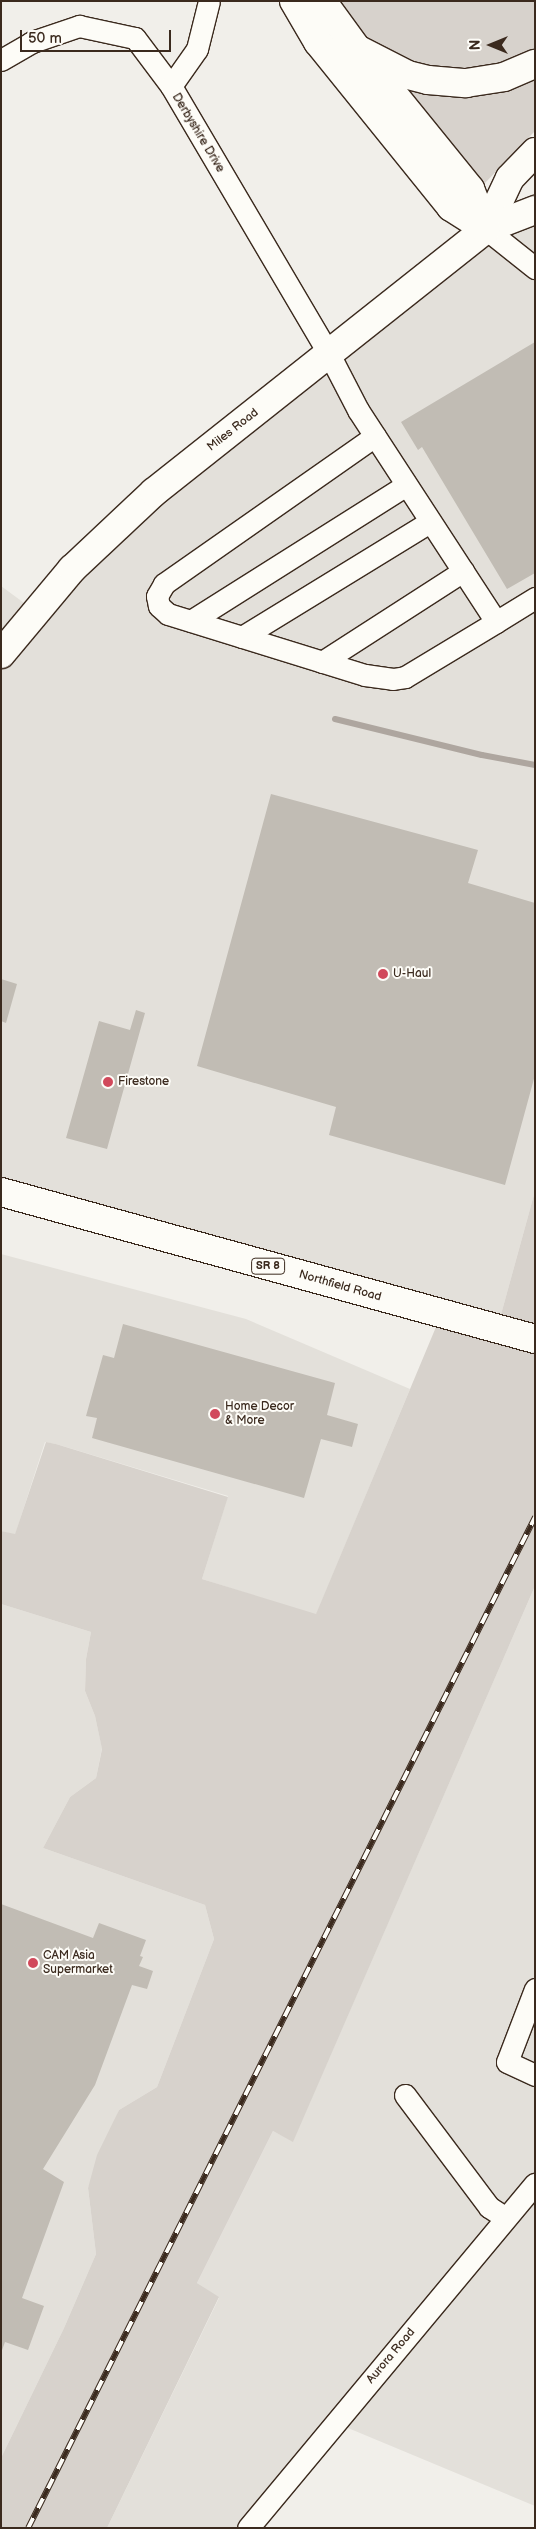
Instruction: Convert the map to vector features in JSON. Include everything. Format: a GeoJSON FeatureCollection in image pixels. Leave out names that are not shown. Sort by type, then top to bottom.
{"type":"FeatureCollection","features":[{"type":"Feature","properties":{"kind":"main road"},"geometry":{"type":"LineString","coordinates":[[294,1],[318,42],[451,207],[486,229]]}},
{"type":"Feature","properties":{"kind":"main road"},"geometry":{"type":"LineString","coordinates":[[322,1],[357,49],[470,189],[486,229]]}},
{"type":"Feature","properties":{"kind":"main road"},"geometry":{"type":"LineString","coordinates":[[357,49],[408,75],[447,83],[486,81],[535,64]]}},
{"type":"Feature","properties":{"kind":"main road","name":"Miles Road"},"geometry":{"type":"LineString","coordinates":[[486,229],[510,178],[535,152]]}},
{"type":"Feature","properties":{"kind":"main road","name":"Miles Road"},"geometry":{"type":"LineString","coordinates":[[1,654],[72,569],[129,513],[486,229],[535,210]]}},
{"type":"Feature","properties":{"kind":"main road","name":"Northfield Road"},"geometry":{"type":"LineString","coordinates":[[1,1192],[535,1339]]}},
{"type":"Feature","properties":{"kind":"street"},"geometry":{"type":"LineString","coordinates":[[171,86],[196,50],[209,1]]}},
{"type":"Feature","properties":{"kind":"street","name":"Derbyshire Drive"},"geometry":{"type":"LineString","coordinates":[[1,60],[32,42],[79,26],[135,38],[171,86],[329,354],[358,410],[374,436],[496,622]]}},
{"type":"Feature","properties":{"kind":"street"},"geometry":{"type":"LineString","coordinates":[[486,229],[535,268]]}},
{"type":"Feature","properties":{"kind":"street"},"geometry":{"type":"LineString","coordinates":[[374,436],[164,584],[157,596],[159,606],[168,614],[365,675],[393,680],[405,677],[535,598]]}},
{"type":"Feature","properties":{"kind":"street"},"geometry":{"type":"LineString","coordinates":[[192,621],[406,485]]}},
{"type":"Feature","properties":{"kind":"street"},"geometry":{"type":"LineString","coordinates":[[242,637],[430,522]]}},
{"type":"Feature","properties":{"kind":"street"},"geometry":{"type":"LineString","coordinates":[[322,662],[463,571]]}},
{"type":"Feature","properties":{"kind":"street"},"geometry":{"type":"LineString","coordinates":[[535,1989],[507,2062],[535,2075]]}},
{"type":"Feature","properties":{"kind":"street"},"geometry":{"type":"LineString","coordinates":[[404,2095],[490,2207],[506,2218]]}},
{"type":"Feature","properties":{"kind":"street","name":"Aurora Road"},"geometry":{"type":"LineString","coordinates":[[248,2528],[535,2184]]}},
{"type":"Feature","properties":{"kind":"shaded area"},"geometry":{"type":"Polygon","coordinates":[[[337,1],[535,1],[535,52],[503,64],[465,73],[427,70],[369,42],[337,1]]]}},
{"type":"Feature","properties":{"kind":"shaded area"},"geometry":{"type":"Polygon","coordinates":[[[535,75],[535,131],[484,184],[471,172],[398,86],[535,75]]]}},
{"type":"Feature","properties":{"kind":"shaded area"},"geometry":{"type":"Polygon","coordinates":[[[535,210],[535,1191],[497,1329],[1,1192],[1,586],[35,611],[129,513],[535,210]]]}},
{"type":"Feature","properties":{"kind":"shaded area"},"geometry":{"type":"Polygon","coordinates":[[[535,1191],[535,1586],[293,2142],[273,2131],[197,2283],[219,2297],[107,2528],[1,2528],[1,2458],[64,2328],[96,2254],[88,2188],[97,2155],[119,2110],[157,2087],[214,1939],[205,1905],[43,1848],[70,1797],[96,1778],[102,1749],[95,1716],[85,1691],[86,1659],[91,1632],[1,1604],[1,1531],[15,1534],[46,1442],[56,1444],[228,1497],[202,1579],[316,1614],[441,1315],[497,1329],[535,1191]]]}},
{"type":"Feature","properties":{"kind":"shaded area"},"geometry":{"type":"Polygon","coordinates":[[[1,1254],[246,1319],[410,1389],[316,1615],[202,1579],[228,1496],[56,1444],[45,1442],[15,1535],[1,1531],[1,1254]]]}},
{"type":"Feature","properties":{"kind":"shaded area"},"geometry":{"type":"Polygon","coordinates":[[[535,1586],[535,2506],[336,2423],[248,2528],[107,2528],[219,2298],[197,2283],[273,2131],[293,2141],[535,1586]]]}},
{"type":"Feature","properties":{"kind":"shaded area"},"geometry":{"type":"Polygon","coordinates":[[[1,1604],[91,1632],[86,1659],[85,1691],[95,1716],[102,1748],[96,1778],[70,1797],[43,1848],[205,1905],[214,1939],[157,2087],[119,2110],[88,2188],[96,2254],[64,2328],[1,2458],[1,1604]]]}},
{"type":"Feature","properties":{"kind":"building"},"geometry":{"type":"Polygon","coordinates":[[[535,342],[535,573],[507,589],[422,447],[418,450],[401,422],[535,342]]]}},
{"type":"Feature","properties":{"kind":"building"},"geometry":{"type":"Polygon","coordinates":[[[271,794],[478,850],[468,883],[535,903],[535,1075],[505,1185],[329,1135],[336,1107],[197,1066],[271,794]]]}},
{"type":"Feature","properties":{"kind":"building"},"geometry":{"type":"Polygon","coordinates":[[[1,979],[17,984],[6,1023],[1,1021],[1,979]]]}},
{"type":"Feature","properties":{"kind":"building"},"geometry":{"type":"Polygon","coordinates":[[[136,1010],[145,1013],[107,1149],[66,1138],[99,1021],[130,1030],[136,1010]]]}},
{"type":"Feature","properties":{"kind":"building"},"geometry":{"type":"Polygon","coordinates":[[[123,1324],[335,1383],[327,1415],[358,1424],[352,1447],[321,1439],[304,1498],[92,1438],[97,1418],[86,1416],[103,1355],[114,1358],[123,1324]]]}},
{"type":"Feature","properties":{"kind":"building"},"geometry":{"type":"Polygon","coordinates":[[[1,1904],[93,1938],[99,1923],[146,1940],[140,1956],[143,1957],[139,1966],[153,1971],[147,1989],[132,1985],[95,2085],[43,2169],[64,2182],[22,2298],[44,2306],[28,2350],[5,2342],[1,2353],[1,1904]]]}},
{"type":"Feature","properties":{"kind":"waterway"},"geometry":{"type":"LineString","coordinates":[[335,719],[482,755],[535,765]]}},
{"type":"Feature","properties":{"kind":"railway"},"geometry":{"type":"LineString","coordinates":[[28,2528],[535,1517]]}},
{"type":"Feature","properties":{"kind":"place","name":"U-Haul"},"geometry":{"type":"Point","coordinates":[383,974]}},
{"type":"Feature","properties":{"kind":"place","name":"Firestone"},"geometry":{"type":"Point","coordinates":[108,1082]}},
{"type":"Feature","properties":{"kind":"place","name":"Home Decor & More"},"geometry":{"type":"Point","coordinates":[215,1414]}},
{"type":"Feature","properties":{"kind":"place","name":"CAM Asia Supermarket"},"geometry":{"type":"Point","coordinates":[33,1963]}}]}
